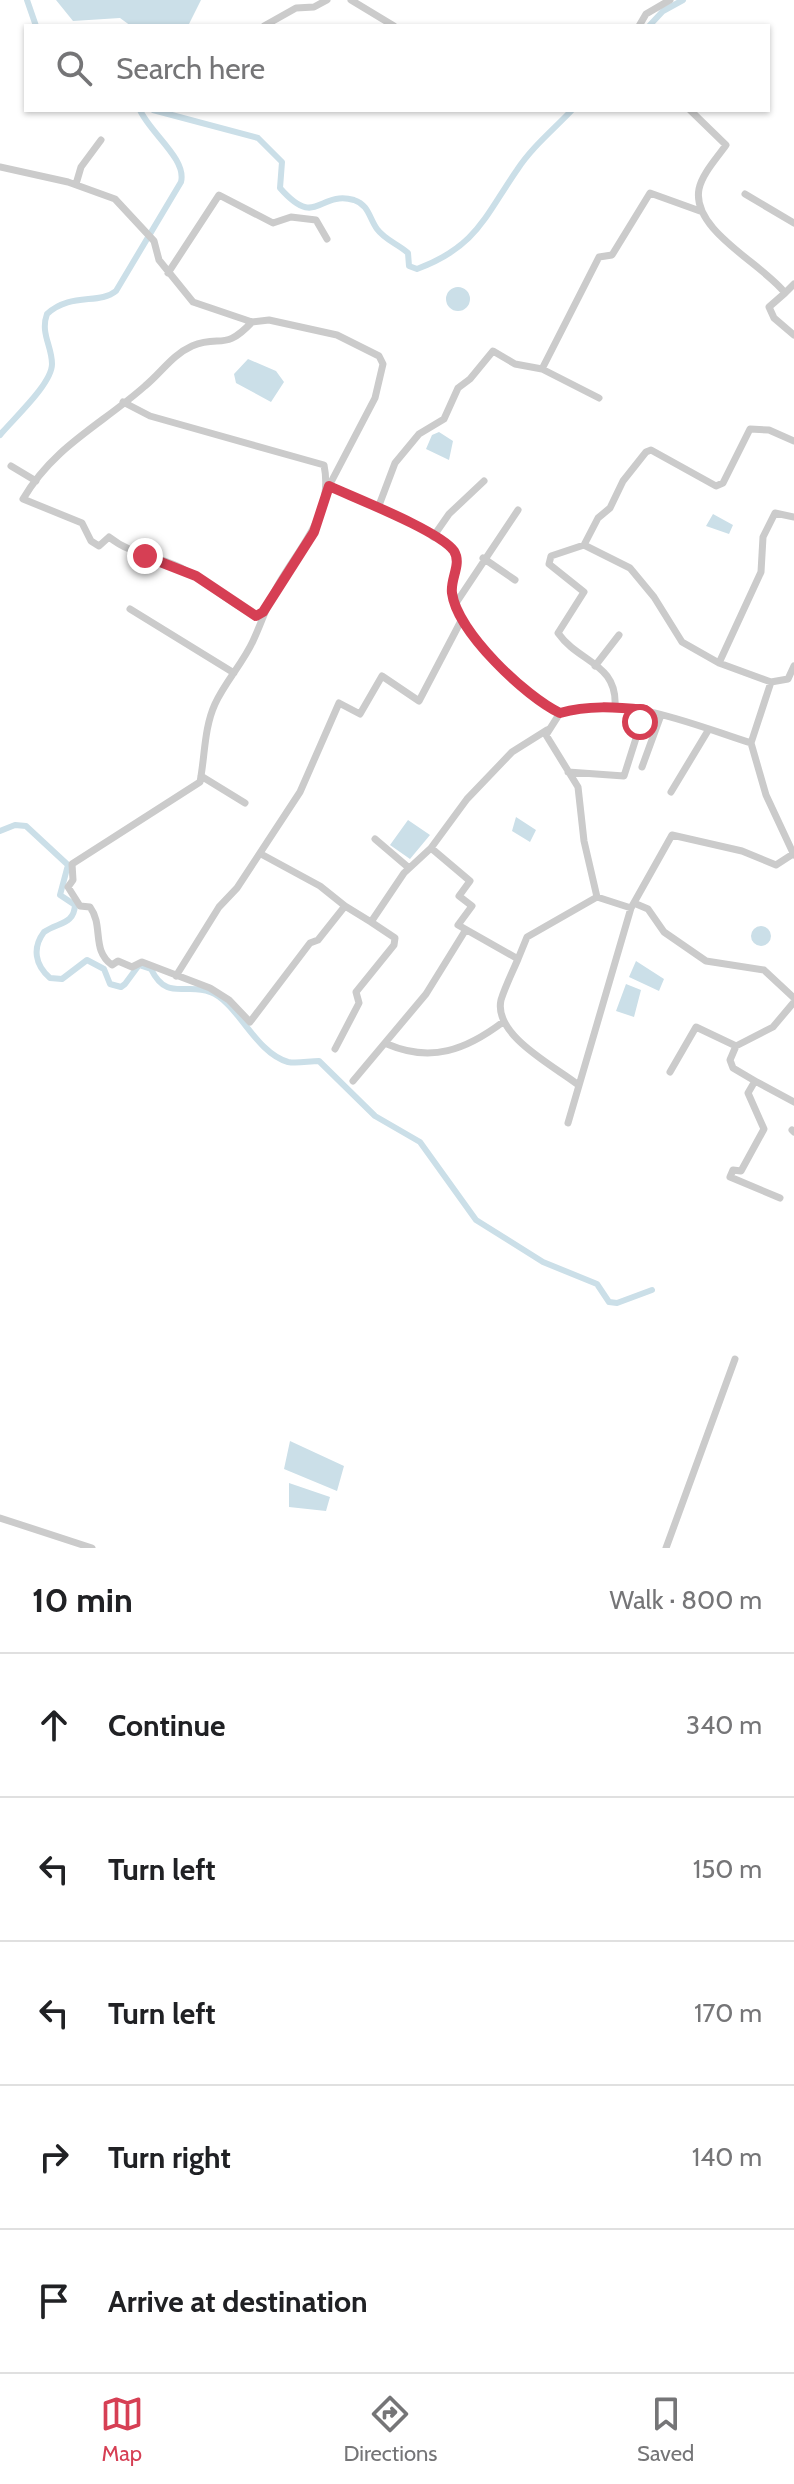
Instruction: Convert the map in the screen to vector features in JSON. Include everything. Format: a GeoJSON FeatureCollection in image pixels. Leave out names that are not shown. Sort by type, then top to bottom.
{"type":"FeatureCollection","features":[{"type":"Feature","properties":{"kind":"street"},"geometry":{"type":"LineString","coordinates":[[268,24],[296,8],[314,7],[327,0]]}},
{"type":"Feature","properties":{"kind":"street"},"geometry":{"type":"LineString","coordinates":[[351,0],[391,24]]}},
{"type":"Feature","properties":{"kind":"street"},"geometry":{"type":"LineString","coordinates":[[640,24],[646,14],[670,0]]}},
{"type":"Feature","properties":{"kind":"street"},"geometry":{"type":"LineString","coordinates":[[692,112],[726,145],[699,189],[700,211]]}},
{"type":"Feature","properties":{"kind":"street"},"geometry":{"type":"LineString","coordinates":[[76,184],[81,167],[101,140]]}},
{"type":"Feature","properties":{"kind":"street"},"geometry":{"type":"LineString","coordinates":[[0,167],[76,184],[115,199],[144,234],[154,241],[159,260],[193,302],[252,322],[269,320],[337,335],[379,356],[383,364],[375,398],[329,486],[314,532],[263,612],[253,641],[215,703],[208,725],[200,782],[72,864],[73,880],[68,887],[80,906],[90,907],[95,914],[99,928],[98,943],[108,963],[118,961],[132,967],[142,962],[217,993],[250,1022],[310,943],[318,940],[345,906]]}},
{"type":"Feature","properties":{"kind":"street"},"geometry":{"type":"LineString","coordinates":[[542,369],[599,257],[612,255],[620,246],[650,193],[700,211],[727,243],[773,277],[785,293]]}},
{"type":"Feature","properties":{"kind":"street"},"geometry":{"type":"LineString","coordinates":[[745,194],[794,223]]}},
{"type":"Feature","properties":{"kind":"street"},"geometry":{"type":"LineString","coordinates":[[168,273],[219,195],[273,223],[291,217],[316,220],[327,239]]}},
{"type":"Feature","properties":{"kind":"street"},"geometry":{"type":"LineString","coordinates":[[794,284],[769,307],[774,318],[794,335]]}},
{"type":"Feature","properties":{"kind":"street"},"geometry":{"type":"LineString","coordinates":[[252,322],[236,339],[192,346],[175,357],[60,450],[23,499],[82,523],[91,541],[99,546],[109,537],[124,549],[185,570],[256,616],[263,612]]}},
{"type":"Feature","properties":{"kind":"street"},"geometry":{"type":"LineString","coordinates":[[378,508],[395,463],[419,434],[444,419],[458,388],[470,379],[493,351],[515,364],[542,369],[599,398]]}},
{"type":"Feature","properties":{"kind":"street"},"geometry":{"type":"LineString","coordinates":[[123,402],[150,416],[324,465],[329,486]]}},
{"type":"Feature","properties":{"kind":"street"},"geometry":{"type":"LineString","coordinates":[[615,707],[615,684],[558,633],[584,592],[549,564],[551,556],[584,545],[598,518],[610,508],[623,481],[646,452],[651,450],[680,464],[716,486],[723,483],[750,429],[761,427],[794,441]]}},
{"type":"Feature","properties":{"kind":"street"},"geometry":{"type":"LineString","coordinates":[[11,466],[36,481]]}},
{"type":"Feature","properties":{"kind":"street"},"geometry":{"type":"LineString","coordinates":[[433,537],[449,514],[484,481]]}},
{"type":"Feature","properties":{"kind":"street"},"geometry":{"type":"LineString","coordinates":[[329,486],[378,508],[452,549],[457,559],[452,593],[462,619],[497,667],[526,687],[540,704],[560,713]]}},
{"type":"Feature","properties":{"kind":"street"},"geometry":{"type":"LineString","coordinates":[[456,603],[483,558],[518,510]]}},
{"type":"Feature","properties":{"kind":"street"},"geometry":{"type":"LineString","coordinates":[[719,663],[761,572],[763,537],[775,513],[794,517]]}},
{"type":"Feature","properties":{"kind":"street"},"geometry":{"type":"LineString","coordinates":[[584,545],[630,568],[654,597],[682,642],[719,663],[771,682],[791,680],[794,666]]}},
{"type":"Feature","properties":{"kind":"street"},"geometry":{"type":"LineString","coordinates":[[483,558],[515,580]]}},
{"type":"Feature","properties":{"kind":"street"},"geometry":{"type":"LineString","coordinates":[[130,609],[234,673]]}},
{"type":"Feature","properties":{"kind":"street"},"geometry":{"type":"LineString","coordinates":[[176,976],[219,907],[261,854],[300,792],[339,703],[360,714],[382,676],[419,701],[462,619]]}},
{"type":"Feature","properties":{"kind":"street"},"geometry":{"type":"LineString","coordinates":[[595,666],[619,635]]}},
{"type":"Feature","properties":{"kind":"street"},"geometry":{"type":"LineString","coordinates":[[568,1123],[632,905],[672,835],[742,851],[776,865],[793,855],[766,795],[751,743],[771,682]]}},
{"type":"Feature","properties":{"kind":"street"},"geometry":{"type":"LineString","coordinates":[[371,922],[409,868],[431,848],[467,799],[512,752],[547,730],[560,713],[615,707],[645,710],[751,743]]}},
{"type":"Feature","properties":{"kind":"street"},"geometry":{"type":"LineString","coordinates":[[568,772],[624,776],[645,710]]}},
{"type":"Feature","properties":{"kind":"street"},"geometry":{"type":"LineString","coordinates":[[642,767],[661,715]]}},
{"type":"Feature","properties":{"kind":"street"},"geometry":{"type":"LineString","coordinates":[[671,792],[709,729]]}},
{"type":"Feature","properties":{"kind":"street"},"geometry":{"type":"LineString","coordinates":[[547,730],[548,740],[578,787],[584,841],[597,897]]}},
{"type":"Feature","properties":{"kind":"street"},"geometry":{"type":"LineString","coordinates":[[201,776],[245,803]]}},
{"type":"Feature","properties":{"kind":"street"},"geometry":{"type":"LineString","coordinates":[[375,839],[409,868]]}},
{"type":"Feature","properties":{"kind":"street"},"geometry":{"type":"LineString","coordinates":[[431,848],[470,881],[459,896],[472,906],[458,925],[518,959]]}},
{"type":"Feature","properties":{"kind":"street"},"geometry":{"type":"LineString","coordinates":[[261,854],[320,886],[395,938],[394,945],[356,992],[359,1003],[335,1049]]}},
{"type":"Feature","properties":{"kind":"street"},"geometry":{"type":"LineString","coordinates":[[577,1084],[527,1049],[503,1022],[500,1003],[527,937],[597,897],[648,909],[664,932],[706,961],[764,970],[794,1000],[773,1027],[736,1046],[730,1060],[733,1068],[794,1102]]}},
{"type":"Feature","properties":{"kind":"street"},"geometry":{"type":"LineString","coordinates":[[353,1081],[426,994],[465,931]]}},
{"type":"Feature","properties":{"kind":"street"},"geometry":{"type":"LineString","coordinates":[[387,1044],[404,1052],[441,1054],[463,1048],[503,1022]]}},
{"type":"Feature","properties":{"kind":"street"},"geometry":{"type":"LineString","coordinates":[[670,1072],[696,1027],[736,1046]]}},
{"type":"Feature","properties":{"kind":"street"},"geometry":{"type":"LineString","coordinates":[[755,1081],[748,1093],[764,1129],[741,1171],[733,1170],[730,1177],[780,1198]]}},
{"type":"Feature","properties":{"kind":"street"},"geometry":{"type":"LineString","coordinates":[[666,1548],[735,1359]]}},
{"type":"Feature","properties":{"kind":"street"},"geometry":{"type":"LineString","coordinates":[[0,1518],[92,1548]]}},
{"type":"Feature","properties":{"kind":"water"},"geometry":{"type":"Polygon","coordinates":[[[56,0],[201,0],[189,24],[128,24],[120,18],[73,21],[56,0]]]}},
{"type":"Feature","properties":{"kind":"water"},"geometry":{"type":"Polygon","coordinates":[[[458,287],[466,291],[470,299],[466,307],[458,311],[450,307],[446,299],[450,291],[458,287]]]}},
{"type":"Feature","properties":{"kind":"water"},"geometry":{"type":"Polygon","coordinates":[[[248,359],[276,371],[284,382],[271,402],[236,383],[234,374],[248,359]]]}},
{"type":"Feature","properties":{"kind":"water"},"geometry":{"type":"Polygon","coordinates":[[[439,432],[453,441],[449,460],[426,449],[432,435],[439,432]]]}},
{"type":"Feature","properties":{"kind":"water"},"geometry":{"type":"Polygon","coordinates":[[[713,514],[733,525],[729,534],[706,526],[713,514]]]}},
{"type":"Feature","properties":{"kind":"water"},"geometry":{"type":"Polygon","coordinates":[[[516,817],[536,830],[530,842],[512,831],[516,817]]]}},
{"type":"Feature","properties":{"kind":"water"},"geometry":{"type":"Polygon","coordinates":[[[408,820],[430,835],[410,859],[390,845],[408,820]]]}},
{"type":"Feature","properties":{"kind":"water"},"geometry":{"type":"Polygon","coordinates":[[[761,926],[768,929],[771,936],[768,943],[761,946],[754,943],[751,936],[754,929],[761,926]]]}},
{"type":"Feature","properties":{"kind":"water"},"geometry":{"type":"Polygon","coordinates":[[[636,961],[664,979],[659,991],[629,977],[636,961]]]}},
{"type":"Feature","properties":{"kind":"water"},"geometry":{"type":"Polygon","coordinates":[[[626,984],[641,990],[634,1017],[616,1011],[626,984]]]}},
{"type":"Feature","properties":{"kind":"water"},"geometry":{"type":"Polygon","coordinates":[[[290,1441],[344,1466],[337,1491],[284,1469],[290,1441]]]}},
{"type":"Feature","properties":{"kind":"water"},"geometry":{"type":"Polygon","coordinates":[[[289,1483],[330,1497],[326,1511],[289,1507],[289,1483]]]}},
{"type":"Feature","properties":{"kind":"waterway"},"geometry":{"type":"LineString","coordinates":[[27,0],[35,24]]}},
{"type":"Feature","properties":{"kind":"waterway"},"geometry":{"type":"LineString","coordinates":[[651,24],[663,11],[683,0]]}},
{"type":"Feature","properties":{"kind":"waterway"},"geometry":{"type":"LineString","coordinates":[[0,435],[39,391],[50,372],[52,364],[45,327],[47,314],[66,303],[116,291],[181,182],[179,164],[141,112]]}},
{"type":"Feature","properties":{"kind":"waterway"},"geometry":{"type":"LineString","coordinates":[[160,112],[258,138],[282,162],[280,188],[292,200],[310,208],[342,198],[359,202],[366,208],[380,233],[408,253],[409,266],[417,269],[466,241],[529,154],[570,112]]}},
{"type":"Feature","properties":{"kind":"waterway"},"geometry":{"type":"LineString","coordinates":[[0,831],[15,825],[26,826],[68,865],[60,895],[75,905],[74,911],[68,920],[44,932],[37,950],[38,962],[50,978],[62,979],[87,960],[104,969],[110,984],[121,987],[139,965],[151,969],[157,979],[170,988],[201,989],[220,997],[276,1057],[292,1063],[319,1061],[375,1116],[420,1142],[476,1220],[543,1262],[597,1284],[609,1302],[617,1303],[652,1290]]}},
{"type":"Feature","properties":{"kind":"route"},"geometry":{"type":"LineString","coordinates":[[145,556],[175,565],[196,576],[256,616],[263,612],[314,532],[329,486],[392,514],[452,549],[457,559],[452,593],[462,619],[497,667],[526,687],[540,704],[560,713],[615,707],[645,710],[640,722]]}}]}
